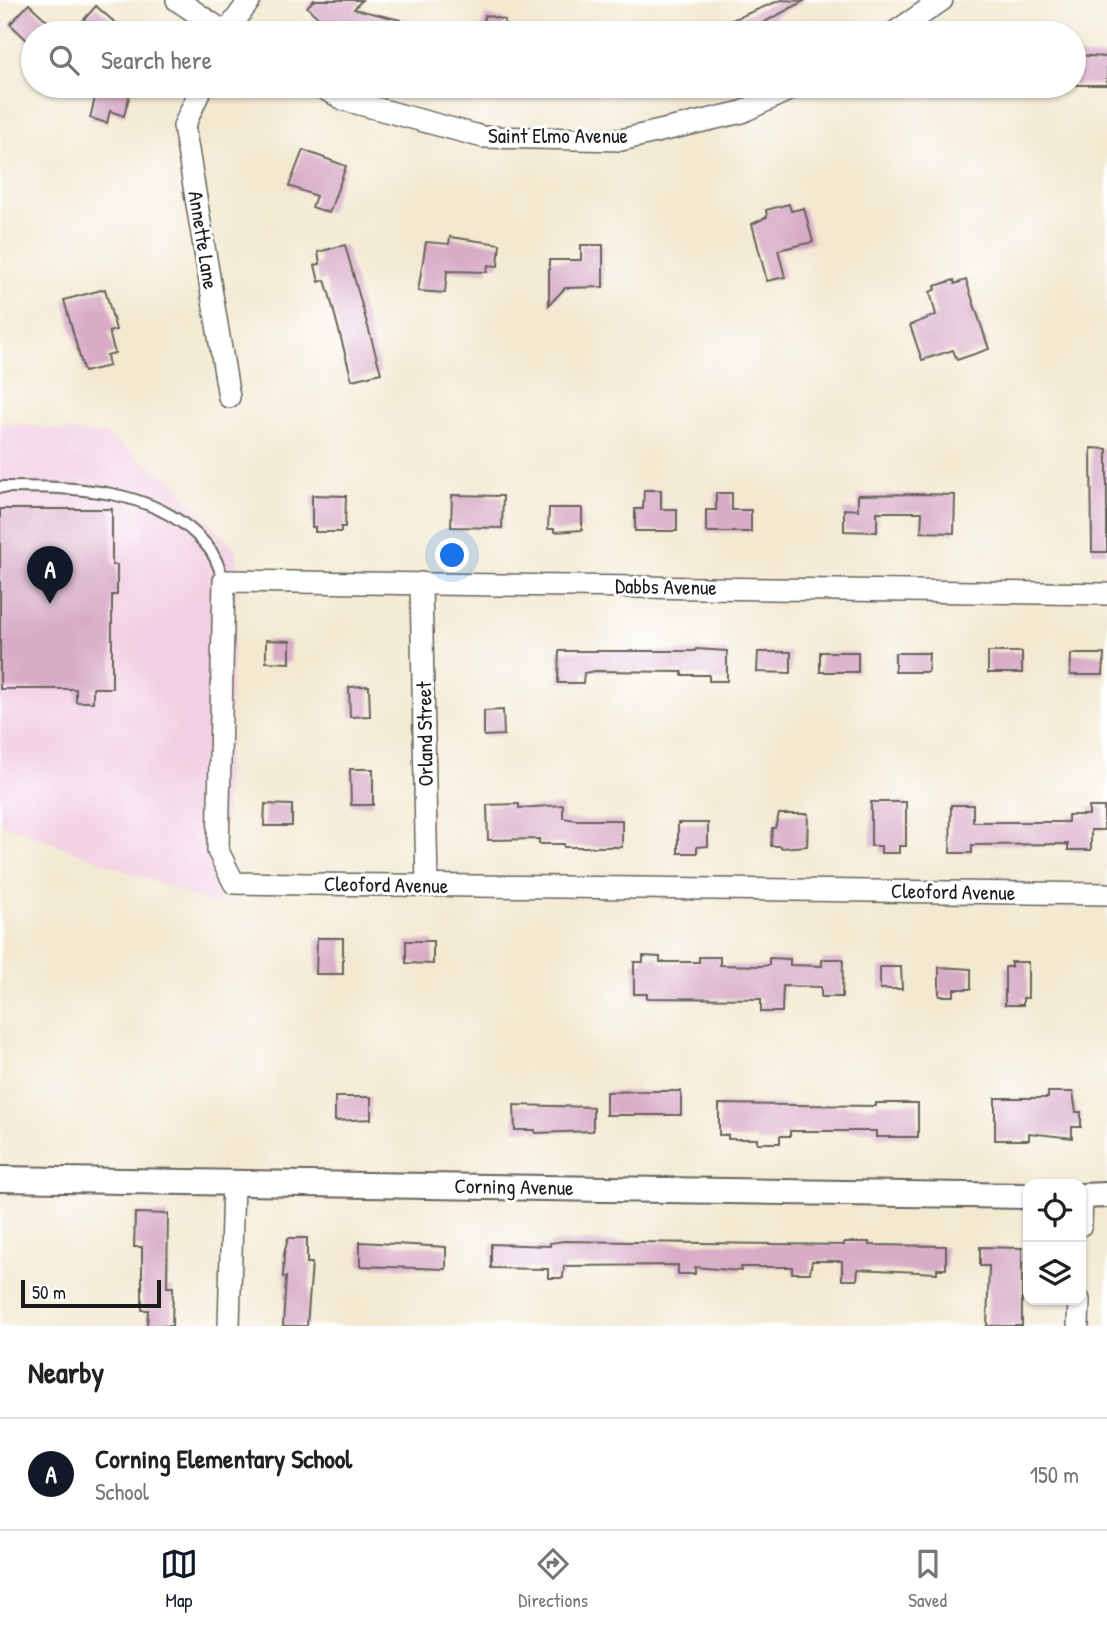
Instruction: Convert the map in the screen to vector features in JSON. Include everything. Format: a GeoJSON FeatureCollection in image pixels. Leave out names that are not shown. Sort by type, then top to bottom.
{"type":"FeatureCollection","features":[{"type":"Feature","properties":{"kind":"street"},"geometry":{"type":"LineString","coordinates":[[177,0],[208,21]]}},
{"type":"Feature","properties":{"kind":"street"},"geometry":{"type":"LineString","coordinates":[[235,21],[250,0]]}},
{"type":"Feature","properties":{"kind":"street"},"geometry":{"type":"LineString","coordinates":[[912,21],[943,0]]}},
{"type":"Feature","properties":{"kind":"street","name":"Annette Lane"},"geometry":{"type":"LineString","coordinates":[[197,98],[184,126],[229,397]]}},
{"type":"Feature","properties":{"kind":"street","name":"Saint Elmo Avenue"},"geometry":{"type":"LineString","coordinates":[[341,98],[483,137],[621,140],[742,112],[772,98]]}},
{"type":"Feature","properties":{"kind":"street","name":"Dabbs Avenue"},"geometry":{"type":"LineString","coordinates":[[225,581],[1107,594]]}},
{"type":"Feature","properties":{"kind":"street","name":"Cleoford Avenue"},"geometry":{"type":"LineString","coordinates":[[225,581],[218,851],[234,883],[1107,894]]}},
{"type":"Feature","properties":{"kind":"street","name":"Orland Street"},"geometry":{"type":"LineString","coordinates":[[421,583],[427,886]]}},
{"type":"Feature","properties":{"kind":"street","name":"Corning Avenue"},"geometry":{"type":"LineString","coordinates":[[0,1179],[1023,1196]]}},
{"type":"Feature","properties":{"kind":"street"},"geometry":{"type":"LineString","coordinates":[[229,1326],[233,1182]]}},
{"type":"Feature","properties":{"kind":"street"},"geometry":{"type":"LineString","coordinates":[[1086,1196],[1107,1195]]}},
{"type":"Feature","properties":{"kind":"street"},"geometry":{"type":"LineString","coordinates":[[1078,1326],[1079,1305]]}},
{"type":"Feature","properties":{"kind":"lane","name":"Cleoford Avenue"},"geometry":{"type":"LineString","coordinates":[[0,487],[80,488],[133,498],[188,526],[211,550],[225,581]]}},
{"type":"Feature","properties":{"kind":"shaded area"},"geometry":{"type":"Polygon","coordinates":[[[0,422],[106,435],[170,479],[238,552],[220,907],[0,823],[0,422]]]}},
{"type":"Feature","properties":{"kind":"building"},"geometry":{"type":"Polygon","coordinates":[[[314,0],[362,0],[354,9],[401,20],[322,21],[307,7],[314,0]]]}},
{"type":"Feature","properties":{"kind":"building"},"geometry":{"type":"Polygon","coordinates":[[[781,0],[804,1],[766,21],[729,21],[781,0]]]}},
{"type":"Feature","properties":{"kind":"building"},"geometry":{"type":"Polygon","coordinates":[[[29,4],[47,21],[21,21],[21,35],[10,24],[29,4]]]}},
{"type":"Feature","properties":{"kind":"building"},"geometry":{"type":"Polygon","coordinates":[[[96,6],[113,21],[83,21],[96,6]]]}},
{"type":"Feature","properties":{"kind":"building"},"geometry":{"type":"Polygon","coordinates":[[[485,15],[505,20],[505,21],[483,21],[485,15]]]}},
{"type":"Feature","properties":{"kind":"building"},"geometry":{"type":"Polygon","coordinates":[[[1086,56],[1107,57],[1107,85],[1086,85],[1086,56]]]}},
{"type":"Feature","properties":{"kind":"building"},"geometry":{"type":"Polygon","coordinates":[[[95,98],[129,98],[124,116],[110,111],[107,123],[90,118],[95,98]]]}},
{"type":"Feature","properties":{"kind":"building"},"geometry":{"type":"Polygon","coordinates":[[[303,150],[346,166],[329,213],[312,207],[316,196],[289,186],[303,150]]]}},
{"type":"Feature","properties":{"kind":"building"},"geometry":{"type":"Polygon","coordinates":[[[789,204],[791,211],[804,208],[813,242],[778,250],[785,277],[767,281],[752,224],[767,217],[766,210],[789,204]]]}},
{"type":"Feature","properties":{"kind":"building"},"geometry":{"type":"Polygon","coordinates":[[[450,237],[500,244],[498,266],[488,265],[487,272],[447,271],[445,293],[418,291],[426,242],[449,244],[450,237]]]}},
{"type":"Feature","properties":{"kind":"building"},"geometry":{"type":"Polygon","coordinates":[[[345,245],[381,373],[352,380],[325,280],[319,282],[315,265],[320,264],[318,252],[345,245]]]}},
{"type":"Feature","properties":{"kind":"building"},"geometry":{"type":"Polygon","coordinates":[[[581,245],[603,245],[603,287],[565,288],[549,305],[549,260],[581,260],[581,245]]]}},
{"type":"Feature","properties":{"kind":"building"},"geometry":{"type":"Polygon","coordinates":[[[954,280],[955,284],[966,280],[989,349],[957,360],[953,350],[922,360],[910,325],[936,315],[930,292],[936,289],[935,286],[954,280]]]}},
{"type":"Feature","properties":{"kind":"building"},"geometry":{"type":"Polygon","coordinates":[[[105,289],[116,330],[109,332],[115,353],[107,355],[109,366],[84,372],[64,300],[105,289]]]}},
{"type":"Feature","properties":{"kind":"building"},"geometry":{"type":"Polygon","coordinates":[[[1091,448],[1107,449],[1107,552],[1092,552],[1091,448]]]}},
{"type":"Feature","properties":{"kind":"building"},"geometry":{"type":"Polygon","coordinates":[[[644,490],[661,490],[661,509],[677,509],[677,531],[635,531],[635,509],[643,509],[644,490]]]}},
{"type":"Feature","properties":{"kind":"building"},"geometry":{"type":"Polygon","coordinates":[[[716,493],[732,493],[732,510],[751,510],[751,532],[706,532],[706,510],[716,510],[716,493]]]}},
{"type":"Feature","properties":{"kind":"building"},"geometry":{"type":"Polygon","coordinates":[[[312,495],[346,496],[345,527],[341,527],[341,532],[315,532],[315,527],[312,527],[312,495]]]}},
{"type":"Feature","properties":{"kind":"building"},"geometry":{"type":"Polygon","coordinates":[[[452,495],[503,496],[502,528],[451,527],[452,495]]]}},
{"type":"Feature","properties":{"kind":"building"},"geometry":{"type":"Polygon","coordinates":[[[858,495],[955,495],[954,533],[921,532],[922,512],[877,512],[877,532],[844,531],[844,509],[858,510],[858,495]]]}},
{"type":"Feature","properties":{"kind":"building"},"geometry":{"type":"Polygon","coordinates":[[[549,508],[582,508],[582,530],[554,532],[554,529],[548,529],[549,508]]]}},
{"type":"Feature","properties":{"kind":"building"},"geometry":{"type":"Polygon","coordinates":[[[0,509],[112,509],[112,565],[117,565],[117,595],[112,595],[112,688],[93,688],[93,702],[76,702],[76,689],[0,689],[0,509]]]}},
{"type":"Feature","properties":{"kind":"building"},"geometry":{"type":"Polygon","coordinates":[[[266,640],[290,641],[290,663],[266,662],[266,640]]]}},
{"type":"Feature","properties":{"kind":"building"},"geometry":{"type":"Polygon","coordinates":[[[559,651],[727,651],[727,681],[709,681],[709,675],[682,675],[682,672],[595,671],[584,673],[583,683],[558,683],[559,651]]]}},
{"type":"Feature","properties":{"kind":"building"},"geometry":{"type":"Polygon","coordinates":[[[758,652],[791,652],[791,673],[757,672],[758,652]]]}},
{"type":"Feature","properties":{"kind":"building"},"geometry":{"type":"Polygon","coordinates":[[[820,652],[858,652],[858,672],[820,672],[820,652]]]}},
{"type":"Feature","properties":{"kind":"building"},"geometry":{"type":"Polygon","coordinates":[[[988,652],[1022,652],[1022,673],[988,673],[988,652]]]}},
{"type":"Feature","properties":{"kind":"building"},"geometry":{"type":"Polygon","coordinates":[[[895,653],[929,653],[928,672],[895,672],[895,653]]]}},
{"type":"Feature","properties":{"kind":"building"},"geometry":{"type":"Polygon","coordinates":[[[1071,654],[1104,654],[1103,675],[1070,675],[1071,654]]]}},
{"type":"Feature","properties":{"kind":"building"},"geometry":{"type":"Polygon","coordinates":[[[369,686],[370,716],[350,717],[349,687],[369,686]]]}},
{"type":"Feature","properties":{"kind":"building"},"geometry":{"type":"Polygon","coordinates":[[[503,710],[504,735],[484,736],[484,711],[503,710]]]}},
{"type":"Feature","properties":{"kind":"building"},"geometry":{"type":"Polygon","coordinates":[[[350,769],[373,769],[373,805],[351,805],[350,769]]]}},
{"type":"Feature","properties":{"kind":"building"},"geometry":{"type":"Polygon","coordinates":[[[871,802],[906,802],[906,846],[899,846],[899,853],[881,853],[881,846],[871,846],[871,802]]]}},
{"type":"Feature","properties":{"kind":"building"},"geometry":{"type":"Polygon","coordinates":[[[265,804],[292,805],[292,826],[264,826],[265,804]]]}},
{"type":"Feature","properties":{"kind":"building"},"geometry":{"type":"Polygon","coordinates":[[[519,804],[519,808],[563,805],[563,818],[622,820],[622,847],[564,847],[564,844],[539,844],[539,839],[488,840],[487,805],[519,804]]]}},
{"type":"Feature","properties":{"kind":"building"},"geometry":{"type":"Polygon","coordinates":[[[951,805],[973,805],[973,822],[1068,822],[1068,815],[1089,815],[1089,807],[1104,807],[1104,830],[1091,830],[1091,850],[1068,850],[1068,844],[972,845],[972,853],[950,853],[951,805]]]}},
{"type":"Feature","properties":{"kind":"building"},"geometry":{"type":"Polygon","coordinates":[[[779,814],[808,814],[807,846],[771,846],[772,828],[775,828],[779,814]]]}},
{"type":"Feature","properties":{"kind":"building"},"geometry":{"type":"Polygon","coordinates":[[[678,823],[708,823],[708,846],[697,847],[697,853],[678,853],[678,823]]]}},
{"type":"Feature","properties":{"kind":"building"},"geometry":{"type":"Polygon","coordinates":[[[317,938],[343,938],[343,974],[316,974],[317,938]]]}},
{"type":"Feature","properties":{"kind":"building"},"geometry":{"type":"Polygon","coordinates":[[[406,941],[433,941],[433,964],[406,963],[406,941]]]}},
{"type":"Feature","properties":{"kind":"building"},"geometry":{"type":"Polygon","coordinates":[[[643,956],[660,957],[660,962],[699,962],[699,957],[720,957],[720,965],[762,966],[769,965],[769,958],[790,959],[790,965],[822,966],[822,959],[843,959],[842,997],[821,997],[821,987],[783,986],[782,1012],[761,1012],[761,999],[647,998],[647,994],[634,994],[634,962],[643,962],[643,956]]]}},
{"type":"Feature","properties":{"kind":"building"},"geometry":{"type":"Polygon","coordinates":[[[1011,962],[1028,962],[1028,998],[1023,998],[1023,1005],[1005,1005],[1005,967],[1011,967],[1011,962]]]}},
{"type":"Feature","properties":{"kind":"building"},"geometry":{"type":"Polygon","coordinates":[[[880,967],[901,967],[902,989],[880,989],[880,967]]]}},
{"type":"Feature","properties":{"kind":"building"},"geometry":{"type":"Polygon","coordinates":[[[939,967],[971,969],[971,989],[954,989],[954,996],[939,996],[939,967]]]}},
{"type":"Feature","properties":{"kind":"building"},"geometry":{"type":"Polygon","coordinates":[[[681,1091],[681,1115],[606,1115],[606,1092],[681,1091]]]}},
{"type":"Feature","properties":{"kind":"building"},"geometry":{"type":"Polygon","coordinates":[[[1048,1092],[1073,1092],[1076,1112],[1081,1112],[1081,1127],[1072,1127],[1072,1138],[1029,1133],[1029,1140],[995,1140],[995,1098],[1048,1098],[1048,1092]]]}},
{"type":"Feature","properties":{"kind":"building"},"geometry":{"type":"Polygon","coordinates":[[[335,1097],[371,1097],[371,1119],[335,1121],[335,1097]]]}},
{"type":"Feature","properties":{"kind":"building"},"geometry":{"type":"Polygon","coordinates":[[[876,1103],[918,1103],[918,1137],[876,1137],[876,1131],[790,1131],[790,1136],[780,1136],[780,1143],[757,1143],[757,1139],[728,1139],[728,1135],[719,1135],[719,1104],[876,1106],[876,1103]]]}},
{"type":"Feature","properties":{"kind":"building"},"geometry":{"type":"Polygon","coordinates":[[[514,1105],[593,1107],[593,1131],[535,1133],[535,1130],[515,1130],[514,1105]]]}},
{"type":"Feature","properties":{"kind":"building"},"geometry":{"type":"Polygon","coordinates":[[[135,1213],[168,1214],[167,1287],[173,1287],[172,1326],[147,1326],[148,1310],[142,1310],[142,1247],[134,1247],[135,1213]]]}},
{"type":"Feature","properties":{"kind":"building"},"geometry":{"type":"Polygon","coordinates":[[[288,1238],[307,1238],[307,1263],[312,1263],[307,1326],[283,1326],[286,1277],[283,1277],[284,1254],[288,1238]]]}},
{"type":"Feature","properties":{"kind":"building"},"geometry":{"type":"Polygon","coordinates":[[[360,1242],[446,1247],[446,1269],[360,1266],[360,1242]]]}},
{"type":"Feature","properties":{"kind":"building"},"geometry":{"type":"Polygon","coordinates":[[[844,1242],[869,1242],[869,1245],[946,1246],[946,1269],[937,1269],[937,1273],[858,1269],[857,1280],[842,1280],[842,1261],[812,1261],[810,1273],[792,1273],[792,1267],[741,1267],[741,1271],[695,1267],[695,1274],[678,1274],[678,1265],[564,1266],[563,1278],[548,1278],[548,1269],[491,1268],[491,1244],[550,1246],[550,1243],[844,1245],[844,1242]]]}},
{"type":"Feature","properties":{"kind":"building"},"geometry":{"type":"Polygon","coordinates":[[[980,1247],[1022,1248],[1022,1326],[987,1326],[989,1266],[980,1266],[980,1247]]]}},
{"type":"Feature","properties":{"kind":"place","name":"Corning Elementary School"},"geometry":{"type":"Point","coordinates":[50,604]}}]}
